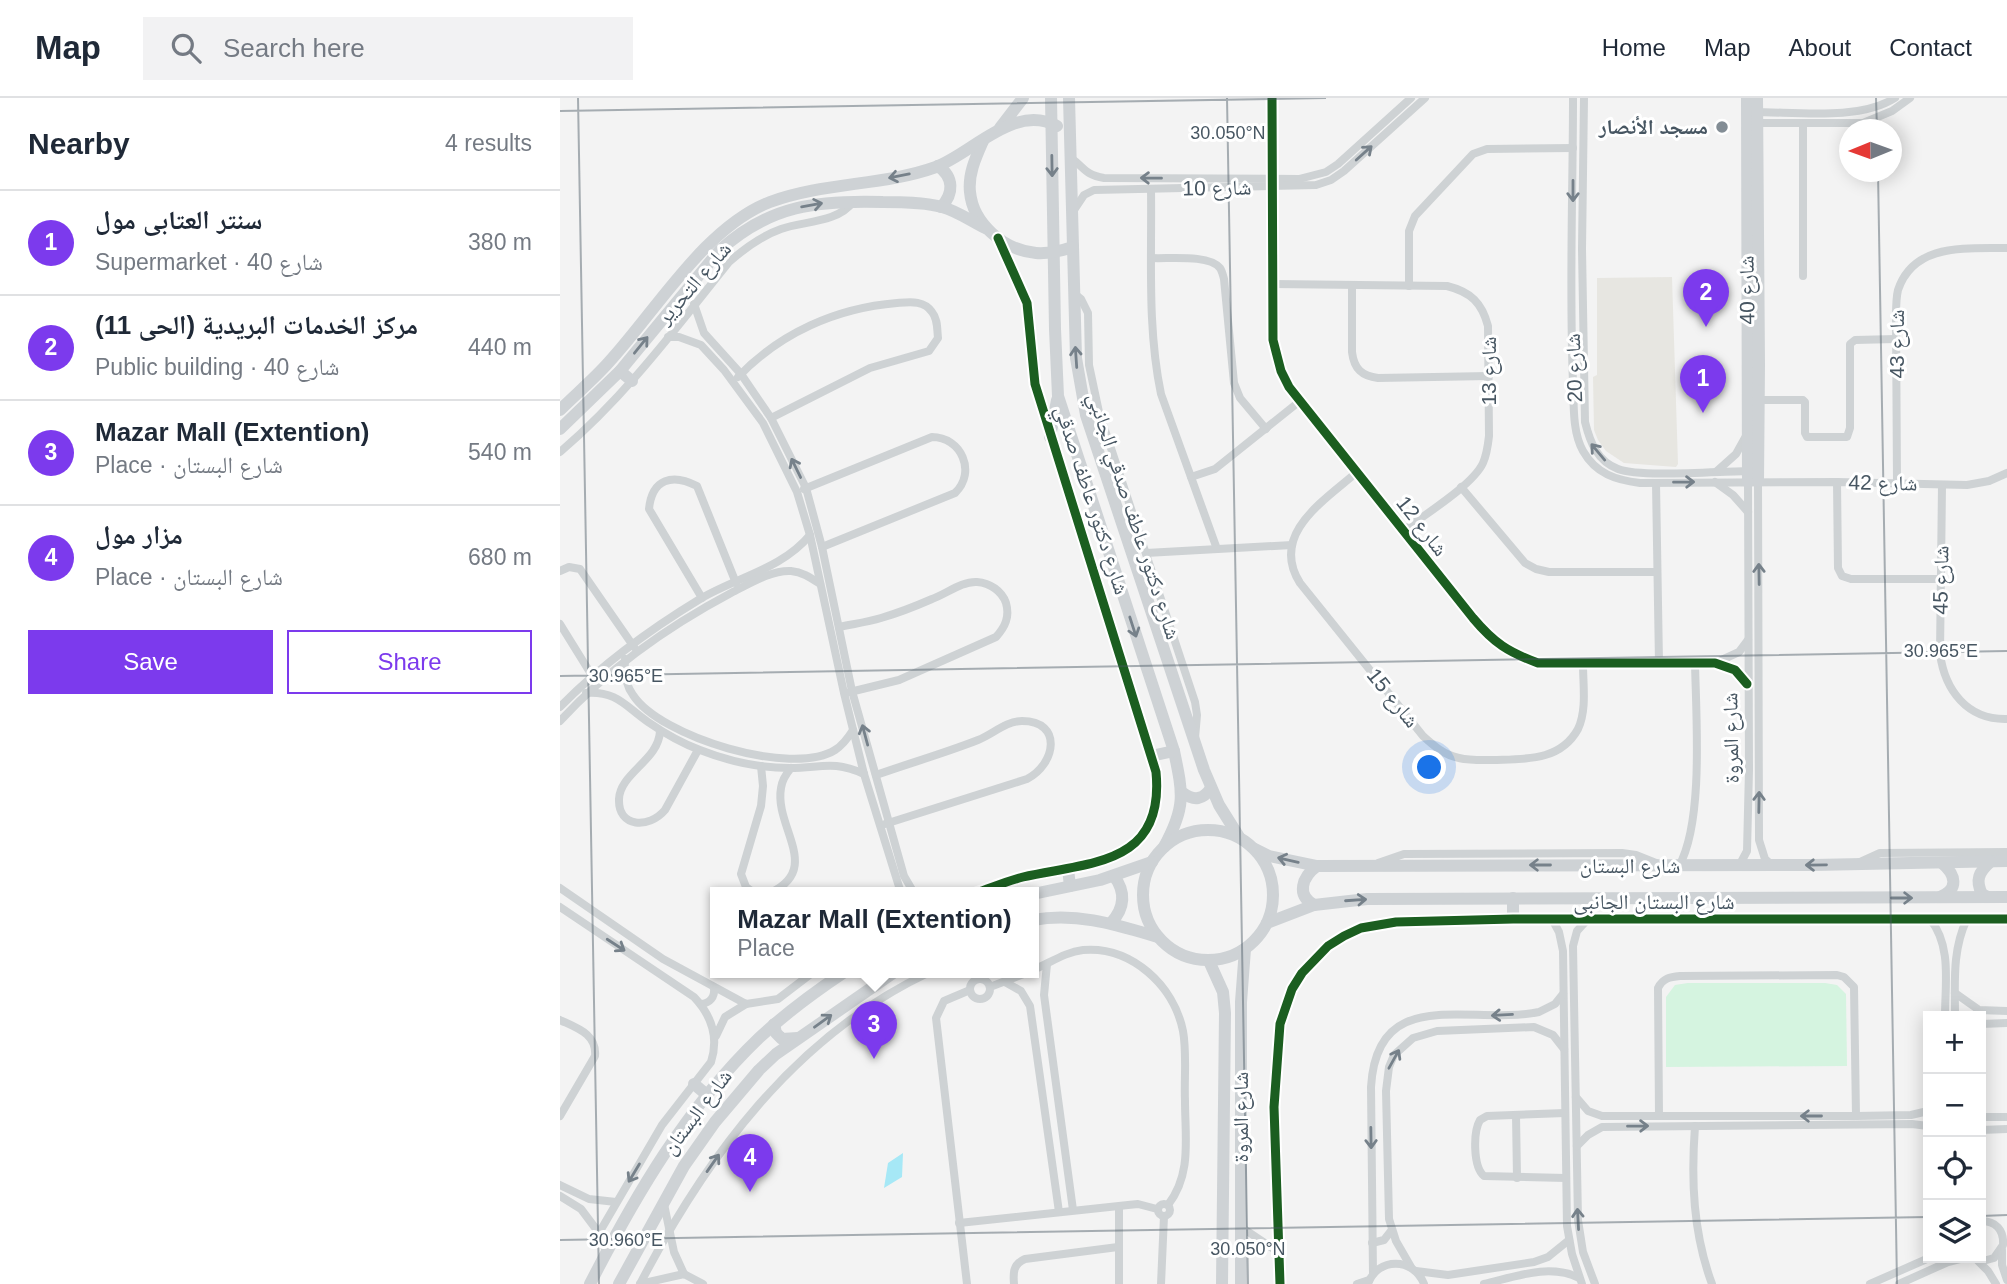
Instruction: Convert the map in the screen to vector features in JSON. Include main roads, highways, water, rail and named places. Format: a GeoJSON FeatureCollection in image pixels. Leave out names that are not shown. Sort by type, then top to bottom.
{"type":"FeatureCollection","features":[{"type":"Feature","properties":{"kind":"water"},"geometry":{"type":"Polygon","coordinates":[[[903,1153],[902,1177],[884,1188],[888,1163],[903,1153]]]}},
{"type":"Feature","properties":{"kind":"place","name":"مسجد الأنصار"},"geometry":{"type":"Point","coordinates":[1722,127]}},
{"type":"Feature","properties":{"kind":"place","name":"مركز الخدمات البريدية (الحى 11)"},"geometry":{"type":"Point","coordinates":[1706,327]}},
{"type":"Feature","properties":{"kind":"place","name":"سنتر العتابى مول"},"geometry":{"type":"Point","coordinates":[1703,413]}},
{"type":"Feature","properties":{"kind":"place","name":"Mazar Mall (Extention)"},"geometry":{"type":"Point","coordinates":[874,1059]}},
{"type":"Feature","properties":{"kind":"place","name":"مزار مول"},"geometry":{"type":"Point","coordinates":[750,1192]}}]}
